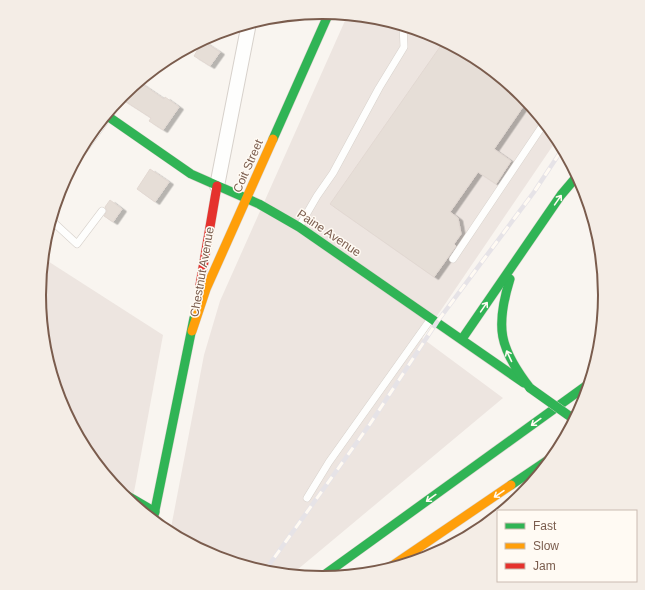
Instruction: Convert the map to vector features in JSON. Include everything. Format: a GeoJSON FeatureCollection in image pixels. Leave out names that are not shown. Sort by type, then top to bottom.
{"type":"FeatureCollection","features":[{"type":"Feature","properties":{"kind":"main road","name":"Coit Street"},"geometry":{"type":"LineString","coordinates":[[192,331],[206,290],[326,19]]}},
{"type":"Feature","properties":{"kind":"main road","name":"Paine Avenue"},"geometry":{"type":"LineString","coordinates":[[111,119],[181,168],[199,178],[271,209],[299,227],[462,339],[570,417]]}},
{"type":"Feature","properties":{"kind":"main road"},"geometry":{"type":"LineString","coordinates":[[462,339],[561,195],[573,181]]}},
{"type":"Feature","properties":{"kind":"main road","name":"Chestnut Avenue"},"geometry":{"type":"LineString","coordinates":[[154,514],[192,331],[217,186]]}},
{"type":"Feature","properties":{"kind":"main road"},"geometry":{"type":"LineString","coordinates":[[525,247],[507,287],[500,322],[506,351],[516,370],[530,388]]}},
{"type":"Feature","properties":{"kind":"main road"},"geometry":{"type":"LineString","coordinates":[[330,571],[582,389]]}},
{"type":"Feature","properties":{"kind":"main road"},"geometry":{"type":"LineString","coordinates":[[402,559],[538,467]]}},
{"type":"Feature","properties":{"kind":"street","name":"Chestnut Avenue"},"geometry":{"type":"LineString","coordinates":[[217,186],[248,29]]}},
{"type":"Feature","properties":{"kind":"lane"},"geometry":{"type":"LineString","coordinates":[[299,227],[317,196],[333,173],[379,88],[404,47],[403,31]]}},
{"type":"Feature","properties":{"kind":"lane"},"geometry":{"type":"LineString","coordinates":[[453,259],[541,127]]}},
{"type":"Feature","properties":{"kind":"lane"},"geometry":{"type":"LineString","coordinates":[[56,225],[77,244],[102,211]]}},
{"type":"Feature","properties":{"kind":"lane"},"geometry":{"type":"LineString","coordinates":[[307,498],[329,462],[431,318]]}},
{"type":"Feature","properties":{"kind":"shaded area"},"geometry":{"type":"Polygon","coordinates":[[[345,20],[359,21],[394,28],[445,47],[491,76],[504,87],[530,113],[554,144],[422,338],[503,398],[297,570],[286,569],[251,562],[200,543],[171,526],[204,355],[220,301],[345,20]]]}},
{"type":"Feature","properties":{"kind":"shaded area"},"geometry":{"type":"Polygon","coordinates":[[[49,262],[163,335],[133,496],[115,477],[83,433],[61,384],[52,349],[47,313],[46,295],[49,262]]]}},
{"type":"Feature","properties":{"kind":"building"},"geometry":{"type":"Polygon","coordinates":[[[208,44],[220,52],[210,66],[194,56],[199,48],[208,44]]]}},
{"type":"Feature","properties":{"kind":"building"},"geometry":{"type":"Polygon","coordinates":[[[441,45],[491,76],[524,106],[494,149],[511,161],[496,184],[478,172],[450,212],[458,218],[461,234],[454,244],[456,246],[434,277],[330,204],[441,45]]]}},
{"type":"Feature","properties":{"kind":"building"},"geometry":{"type":"Polygon","coordinates":[[[143,85],[179,107],[163,130],[149,121],[151,118],[126,102],[143,85]]]}},
{"type":"Feature","properties":{"kind":"building"},"geometry":{"type":"Polygon","coordinates":[[[150,169],[169,182],[155,202],[137,189],[150,169]]]}},
{"type":"Feature","properties":{"kind":"building"},"geometry":{"type":"Polygon","coordinates":[[[110,200],[122,209],[113,222],[104,216],[107,211],[105,207],[110,200]]]}},
{"type":"Feature","properties":{"kind":"railway"},"geometry":{"type":"LineString","coordinates":[[268,566],[370,424],[437,322],[534,192],[560,153]]}},
{"type":"Feature","properties":{"kind":"traffic: fast"},"geometry":{"type":"LineString","coordinates":[[273,139],[326,19]]}},
{"type":"Feature","properties":{"kind":"traffic: fast"},"geometry":{"type":"LineString","coordinates":[[111,118],[191,174],[259,204],[299,227],[524,383]]}},
{"type":"Feature","properties":{"kind":"traffic: fast"},"geometry":{"type":"LineString","coordinates":[[462,339],[561,195],[573,181]]}},
{"type":"Feature","properties":{"kind":"traffic: fast"},"geometry":{"type":"LineString","coordinates":[[510,279],[502,311],[503,336],[506,349],[512,361],[530,388]]}},
{"type":"Feature","properties":{"kind":"traffic: fast"},"geometry":{"type":"LineString","coordinates":[[154,514],[194,318]]}},
{"type":"Feature","properties":{"kind":"traffic: fast"},"geometry":{"type":"LineString","coordinates":[[530,388],[570,417]]}},
{"type":"Feature","properties":{"kind":"traffic: fast"},"geometry":{"type":"LineString","coordinates":[[330,571],[582,389]]}},
{"type":"Feature","properties":{"kind":"traffic: fast"},"geometry":{"type":"LineString","coordinates":[[511,485],[538,467]]}},
{"type":"Feature","properties":{"kind":"traffic: fast"},"geometry":{"type":"LineString","coordinates":[[144,506],[155,512]]}},
{"type":"Feature","properties":{"kind":"traffic: slow"},"geometry":{"type":"LineString","coordinates":[[192,331],[206,289],[273,139]]}},
{"type":"Feature","properties":{"kind":"traffic: slow"},"geometry":{"type":"LineString","coordinates":[[402,559],[511,485]]}},
{"type":"Feature","properties":{"kind":"traffic: jam"},"geometry":{"type":"LineString","coordinates":[[200,285],[217,186]]}}]}
